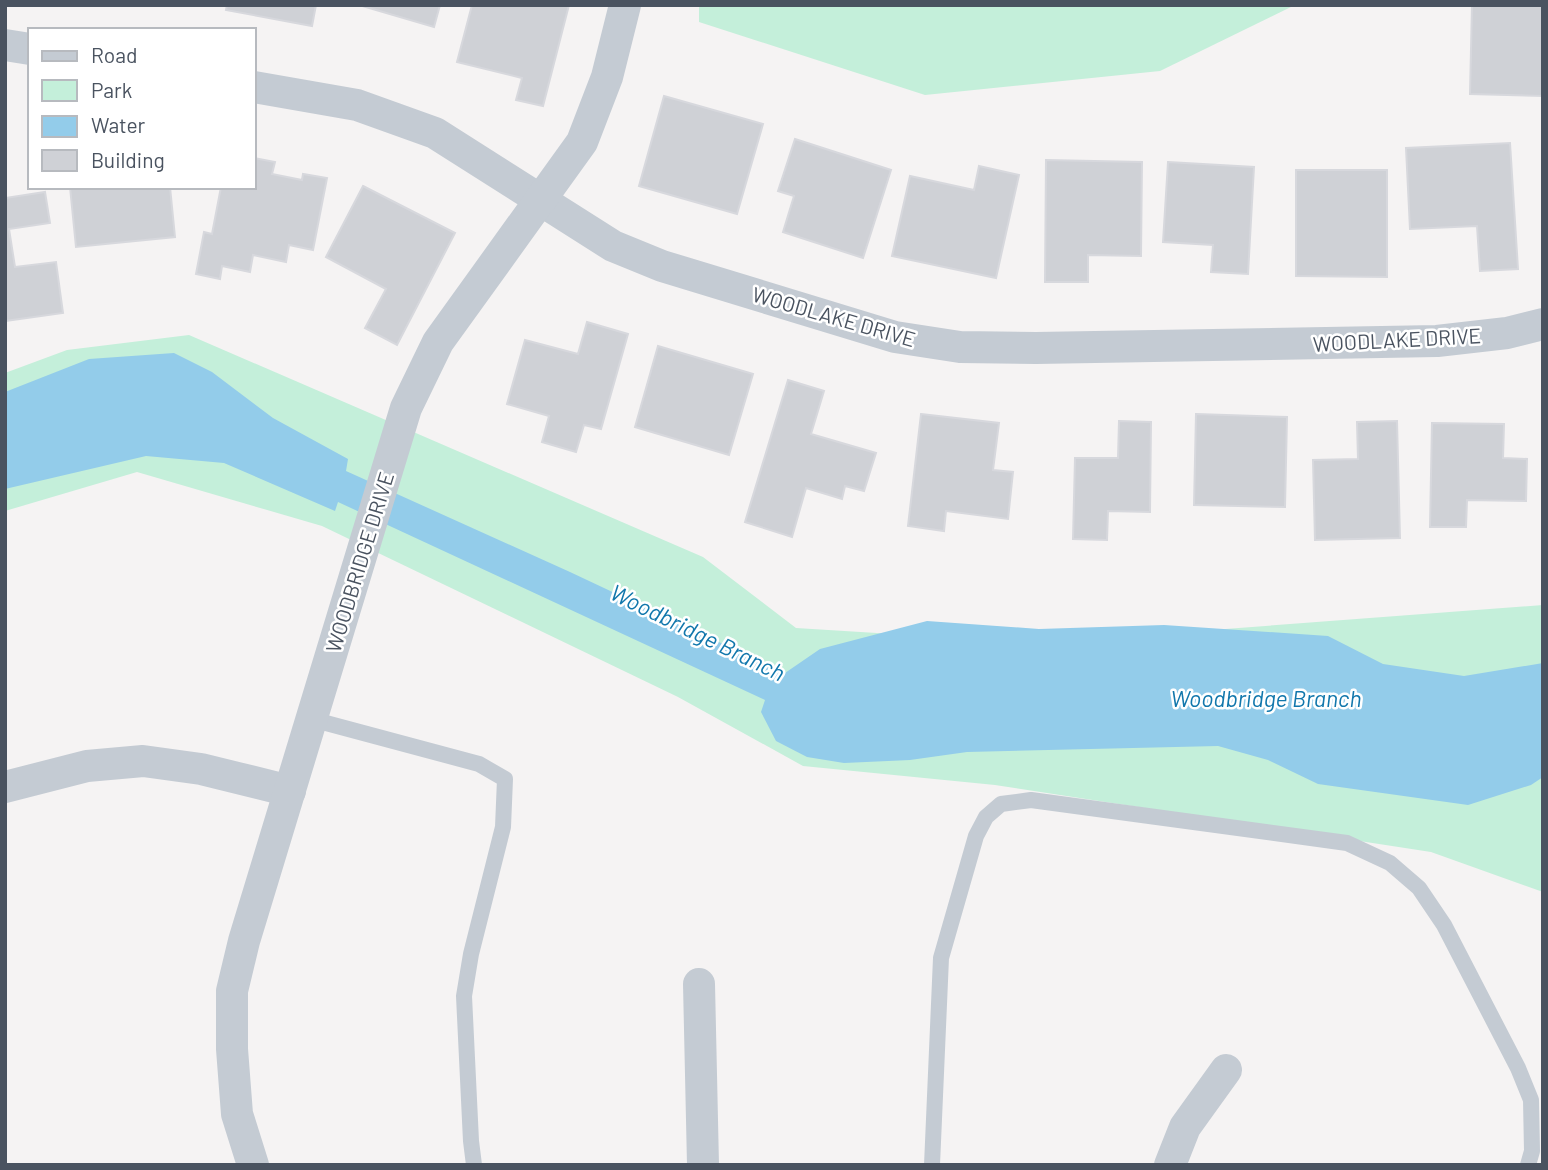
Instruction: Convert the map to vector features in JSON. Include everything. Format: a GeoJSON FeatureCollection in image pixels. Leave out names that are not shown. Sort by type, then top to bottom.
{"type":"FeatureCollection","features":[{"type":"Feature","properties":{"kind":"street","name":"WOODBRIDGE DRIVE"},"geometry":{"type":"LineString","coordinates":[[253,1165],[237,1114],[232,1049],[232,991],[244,941],[406,408],[438,342],[582,142],[607,78],[625,5]]}},
{"type":"Feature","properties":{"kind":"street"},"geometry":{"type":"LineString","coordinates":[[5,45],[28,49]]}},
{"type":"Feature","properties":{"kind":"street","name":"WOODLAKE DRIVE"},"geometry":{"type":"LineString","coordinates":[[256,87],[357,105],[435,134],[613,246],[663,266],[895,337],[960,346],[1036,348],[1437,341],[1507,333],[1543,324]]}},
{"type":"Feature","properties":{"kind":"street"},"geometry":{"type":"LineString","coordinates":[[5,788],[87,766],[143,761],[201,769],[290,791]]}},
{"type":"Feature","properties":{"kind":"street"},"geometry":{"type":"LineString","coordinates":[[699,984],[704,1165]]}},
{"type":"Feature","properties":{"kind":"street"},"geometry":{"type":"LineString","coordinates":[[1170,1165],[1185,1127],[1226,1070]]}},
{"type":"Feature","properties":{"kind":"lane"},"geometry":{"type":"LineString","coordinates":[[311,719],[479,764],[505,779],[503,827],[471,954],[464,996],[474,1165]]}},
{"type":"Feature","properties":{"kind":"lane"},"geometry":{"type":"LineString","coordinates":[[932,1165],[941,958],[947,931],[976,836],[986,817],[1001,804],[1031,800],[1347,843],[1390,863],[1419,888],[1444,925],[1518,1068],[1531,1100],[1532,1151],[1528,1165]]}},
{"type":"Feature","properties":{"kind":"green space"},"geometry":{"type":"Polygon","coordinates":[[[699,5],[1295,5],[1160,71],[925,95],[699,22],[699,5]]]}},
{"type":"Feature","properties":{"kind":"green space"},"geometry":{"type":"Polygon","coordinates":[[[189,335],[703,557],[796,628],[1039,643],[1543,605],[1543,892],[1431,852],[995,785],[803,766],[678,697],[322,526],[137,472],[5,511],[5,373],[67,350],[189,335]]]}},
{"type":"Feature","properties":{"kind":"water","name":"Woodbridge Branch"},"geometry":{"type":"Polygon","coordinates":[[[174,353],[212,372],[273,418],[348,459],[346,471],[785,673],[820,649],[927,621],[1039,629],[1164,625],[1328,636],[1383,664],[1464,676],[1543,663],[1543,777],[1531,785],[1468,805],[1318,784],[1268,760],[1218,746],[967,752],[910,760],[844,763],[807,757],[776,741],[761,712],[765,700],[338,502],[335,511],[224,463],[146,456],[5,489],[5,392],[89,359],[174,353]]]}},
{"type":"Feature","properties":{"kind":"building"},"geometry":{"type":"Polygon","coordinates":[[[227,5],[316,5],[312,26],[226,10],[227,5]]]}},
{"type":"Feature","properties":{"kind":"building"},"geometry":{"type":"Polygon","coordinates":[[[359,5],[440,5],[434,27],[359,5]]]}},
{"type":"Feature","properties":{"kind":"building"},"geometry":{"type":"Polygon","coordinates":[[[472,5],[569,5],[543,106],[516,100],[522,78],[457,62],[472,5]]]}},
{"type":"Feature","properties":{"kind":"building"},"geometry":{"type":"Polygon","coordinates":[[[1472,5],[1543,5],[1543,96],[1470,94],[1472,5]]]}},
{"type":"Feature","properties":{"kind":"building"},"geometry":{"type":"Polygon","coordinates":[[[664,96],[763,124],[737,214],[639,186],[664,96]]]}},
{"type":"Feature","properties":{"kind":"building"},"geometry":{"type":"Polygon","coordinates":[[[795,139],[891,170],[863,258],[783,232],[794,196],[778,191],[795,139]]]}},
{"type":"Feature","properties":{"kind":"building"},"geometry":{"type":"Polygon","coordinates":[[[1510,143],[1518,269],[1480,271],[1477,226],[1410,229],[1406,148],[1510,143]]]}},
{"type":"Feature","properties":{"kind":"building"},"geometry":{"type":"Polygon","coordinates":[[[256,158],[275,162],[272,174],[302,180],[303,174],[327,178],[313,250],[289,245],[286,262],[253,255],[250,272],[222,266],[220,279],[196,274],[204,232],[212,234],[221,189],[256,189],[256,158]]]}},
{"type":"Feature","properties":{"kind":"building"},"geometry":{"type":"Polygon","coordinates":[[[1046,160],[1142,162],[1141,256],[1088,255],[1088,282],[1045,282],[1046,160]]]}},
{"type":"Feature","properties":{"kind":"building"},"geometry":{"type":"Polygon","coordinates":[[[1168,162],[1254,167],[1248,274],[1211,272],[1213,245],[1163,242],[1168,162]]]}},
{"type":"Feature","properties":{"kind":"building"},"geometry":{"type":"Polygon","coordinates":[[[979,166],[1019,175],[996,278],[892,256],[910,176],[974,190],[979,166]]]}},
{"type":"Feature","properties":{"kind":"building"},"geometry":{"type":"Polygon","coordinates":[[[1296,170],[1387,170],[1387,277],[1296,276],[1296,170]]]}},
{"type":"Feature","properties":{"kind":"building"},"geometry":{"type":"Polygon","coordinates":[[[363,186],[455,233],[397,345],[365,328],[386,289],[326,257],[363,186]]]}},
{"type":"Feature","properties":{"kind":"building"},"geometry":{"type":"Polygon","coordinates":[[[70,189],[170,189],[175,237],[76,247],[70,189]]]}},
{"type":"Feature","properties":{"kind":"building"},"geometry":{"type":"Polygon","coordinates":[[[45,192],[50,223],[9,229],[15,267],[56,262],[63,313],[5,321],[5,198],[45,192]]]}},
{"type":"Feature","properties":{"kind":"building"},"geometry":{"type":"Polygon","coordinates":[[[587,322],[628,334],[601,429],[584,425],[576,452],[542,442],[549,416],[507,404],[525,340],[578,354],[587,322]]]}},
{"type":"Feature","properties":{"kind":"building"},"geometry":{"type":"Polygon","coordinates":[[[658,346],[753,374],[729,455],[635,427],[658,346]]]}},
{"type":"Feature","properties":{"kind":"building"},"geometry":{"type":"Polygon","coordinates":[[[788,380],[824,391],[811,434],[876,453],[864,491],[845,486],[842,499],[806,488],[792,537],[745,522],[788,380]]]}},
{"type":"Feature","properties":{"kind":"building"},"geometry":{"type":"Polygon","coordinates":[[[921,414],[999,423],[993,470],[1013,472],[1008,519],[946,511],[944,531],[908,526],[921,414]]]}},
{"type":"Feature","properties":{"kind":"building"},"geometry":{"type":"Polygon","coordinates":[[[1196,414],[1287,417],[1285,507],[1194,505],[1196,414]]]}},
{"type":"Feature","properties":{"kind":"building"},"geometry":{"type":"Polygon","coordinates":[[[1119,421],[1151,422],[1150,512],[1108,511],[1107,540],[1073,539],[1075,458],[1118,458],[1119,421]]]}},
{"type":"Feature","properties":{"kind":"building"},"geometry":{"type":"Polygon","coordinates":[[[1397,421],[1400,538],[1315,540],[1313,460],[1358,459],[1357,422],[1397,421]]]}},
{"type":"Feature","properties":{"kind":"building"},"geometry":{"type":"Polygon","coordinates":[[[1432,423],[1504,424],[1503,458],[1527,459],[1526,501],[1467,500],[1466,527],[1430,527],[1432,423]]]}}]}
